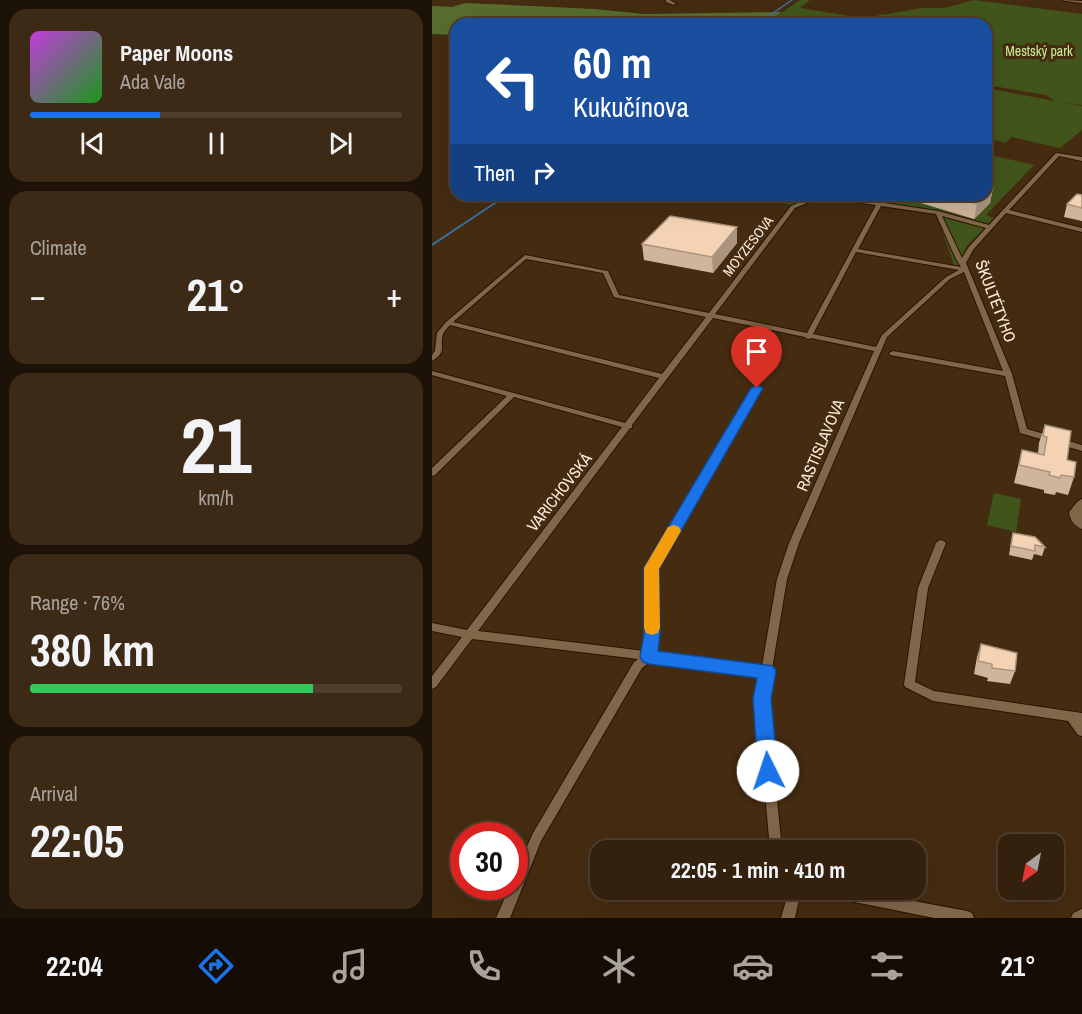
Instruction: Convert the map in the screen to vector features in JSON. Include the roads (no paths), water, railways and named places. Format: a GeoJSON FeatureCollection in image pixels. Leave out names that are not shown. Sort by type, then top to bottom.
{"type":"FeatureCollection","features":[{"type":"Feature","properties":{"kind":"street"},"geometry":{"type":"LineString","coordinates":[[668,0],[674,4]]}},
{"type":"Feature","properties":{"kind":"street"},"geometry":{"type":"LineString","coordinates":[[1065,0],[1080,1]]}},
{"type":"Feature","properties":{"kind":"street","name":"ŠKULTÉTYHO"},"geometry":{"type":"LineString","coordinates":[[1082,159],[1058,153],[970,249],[964,266],[1008,374],[1023,431],[1082,448]]}},
{"type":"Feature","properties":{"kind":"street","name":"MOYZESOVA"},"geometry":{"type":"LineString","coordinates":[[709,317],[793,207],[808,201]]}},
{"type":"Feature","properties":{"kind":"street","name":"MOYZESOVA"},"geometry":{"type":"LineString","coordinates":[[860,201],[939,213],[990,227]]}},
{"type":"Feature","properties":{"kind":"street"},"geometry":{"type":"LineString","coordinates":[[808,337],[879,204]]}},
{"type":"Feature","properties":{"kind":"street"},"geometry":{"type":"LineString","coordinates":[[1005,211],[1082,230]]}},
{"type":"Feature","properties":{"kind":"street"},"geometry":{"type":"LineString","coordinates":[[939,213],[964,266]]}},
{"type":"Feature","properties":{"kind":"street"},"geometry":{"type":"LineString","coordinates":[[855,250],[964,266]]}},
{"type":"Feature","properties":{"kind":"street"},"geometry":{"type":"LineString","coordinates":[[432,359],[440,333],[448,323],[525,256],[606,272],[616,296],[878,350]]}},
{"type":"Feature","properties":{"kind":"street","name":"RASTISLAVOVA"},"geometry":{"type":"LineString","coordinates":[[775,840],[762,699],[782,579],[884,336],[964,266]]}},
{"type":"Feature","properties":{"kind":"street","name":"VARICHOVSKÁ"},"geometry":{"type":"LineString","coordinates":[[432,684],[629,426],[709,317]]}},
{"type":"Feature","properties":{"kind":"street"},"geometry":{"type":"LineString","coordinates":[[448,323],[664,377]]}},
{"type":"Feature","properties":{"kind":"street"},"geometry":{"type":"LineString","coordinates":[[894,353],[1008,374]]}},
{"type":"Feature","properties":{"kind":"street"},"geometry":{"type":"LineString","coordinates":[[432,373],[629,426]]}},
{"type":"Feature","properties":{"kind":"street"},"geometry":{"type":"LineString","coordinates":[[503,918],[537,837],[638,665],[649,657],[652,634],[651,568],[757,388]]}},
{"type":"Feature","properties":{"kind":"street"},"geometry":{"type":"LineString","coordinates":[[432,473],[436,464],[513,394]]}},
{"type":"Feature","properties":{"kind":"street"},"geometry":{"type":"LineString","coordinates":[[1082,504],[1075,512],[1076,518],[1082,524]]}},
{"type":"Feature","properties":{"kind":"street"},"geometry":{"type":"LineString","coordinates":[[941,543],[923,588],[909,684],[933,696],[1077,718],[1082,731]]}},
{"type":"Feature","properties":{"kind":"street"},"geometry":{"type":"LineString","coordinates":[[432,627],[468,634],[767,671]]}},
{"type":"Feature","properties":{"kind":"street"},"geometry":{"type":"LineString","coordinates":[[788,918],[792,900]]}},
{"type":"Feature","properties":{"kind":"street"},"geometry":{"type":"LineString","coordinates":[[876,900],[967,918]]}},
{"type":"Feature","properties":{"kind":"street"},"geometry":{"type":"LineString","coordinates":[[1078,918],[1082,916]]}},
{"type":"Feature","properties":{"kind":"waterway"},"geometry":{"type":"LineString","coordinates":[[766,18],[792,0]]}},
{"type":"Feature","properties":{"kind":"waterway"},"geometry":{"type":"LineString","coordinates":[[880,16],[884,18]]}},
{"type":"Feature","properties":{"kind":"waterway"},"geometry":{"type":"LineString","coordinates":[[432,245],[498,201]]}},
{"type":"Feature","properties":{"kind":"park label","name":"Mestský park"},"geometry":{"type":"Point","coordinates":[1039,51]}}]}
